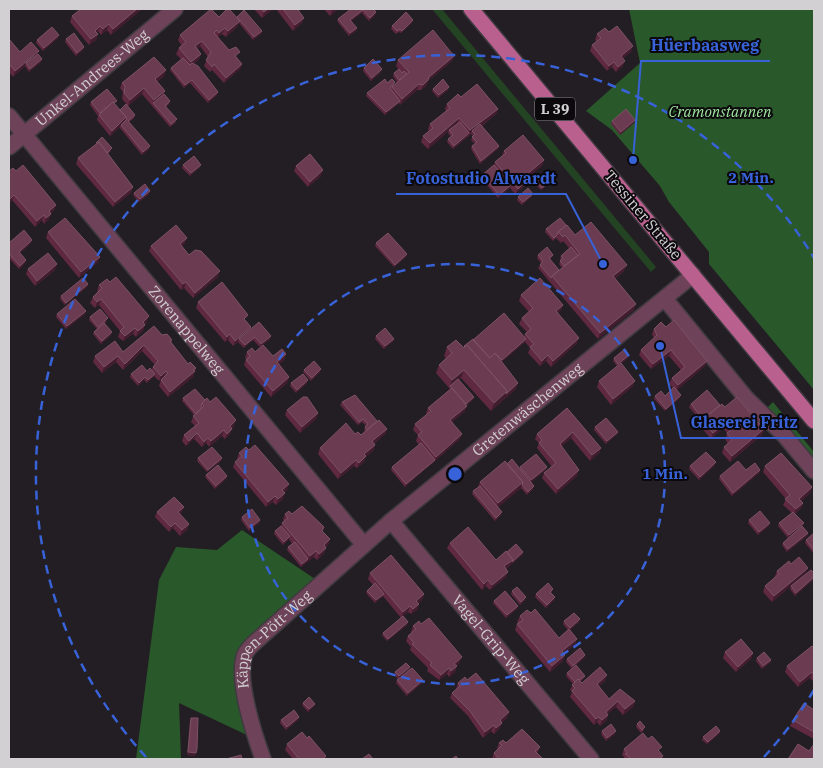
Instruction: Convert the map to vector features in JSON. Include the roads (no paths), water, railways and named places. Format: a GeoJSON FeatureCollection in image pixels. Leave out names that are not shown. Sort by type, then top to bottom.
{"type":"FeatureCollection","features":[{"type":"Feature","properties":{"kind":"main road","name":"Tessiner Straße"},"geometry":{"type":"LineString","coordinates":[[471,9],[814,421]]}},
{"type":"Feature","properties":{"kind":"street","name":"Unkel-Andrees-Weg"},"geometry":{"type":"LineString","coordinates":[[9,147],[175,9]]}},
{"type":"Feature","properties":{"kind":"street","name":"Zorenappelweg"},"geometry":{"type":"LineString","coordinates":[[9,116],[364,545]]}},
{"type":"Feature","properties":{"kind":"street","name":"Gretenwäschenweg"},"geometry":{"type":"LineString","coordinates":[[364,545],[693,275]]}},
{"type":"Feature","properties":{"kind":"street"},"geometry":{"type":"LineString","coordinates":[[665,299],[746,398],[784,435],[814,471]]}},
{"type":"Feature","properties":{"kind":"street","name":"Vagel-Grip-Weg"},"geometry":{"type":"LineString","coordinates":[[391,521],[591,759]]}},
{"type":"Feature","properties":{"kind":"street","name":"Käppen-Pött-Weg"},"geometry":{"type":"LineString","coordinates":[[263,759],[250,718],[242,669],[244,654],[252,644],[364,545]]}},
{"type":"Feature","properties":{"kind":"place","name":"Hüerbaasweg"},"geometry":{"type":"Point","coordinates":[633,160]}},
{"type":"Feature","properties":{"kind":"place","name":"Fotostudio Alwardt"},"geometry":{"type":"Point","coordinates":[603,264]}},
{"type":"Feature","properties":{"kind":"place","name":"Glaserei Fritz"},"geometry":{"type":"Point","coordinates":[660,346]}},
{"type":"Feature","properties":{"kind":"park label","name":"Cramonstannen"},"geometry":{"type":"Point","coordinates":[720,112]}}]}
